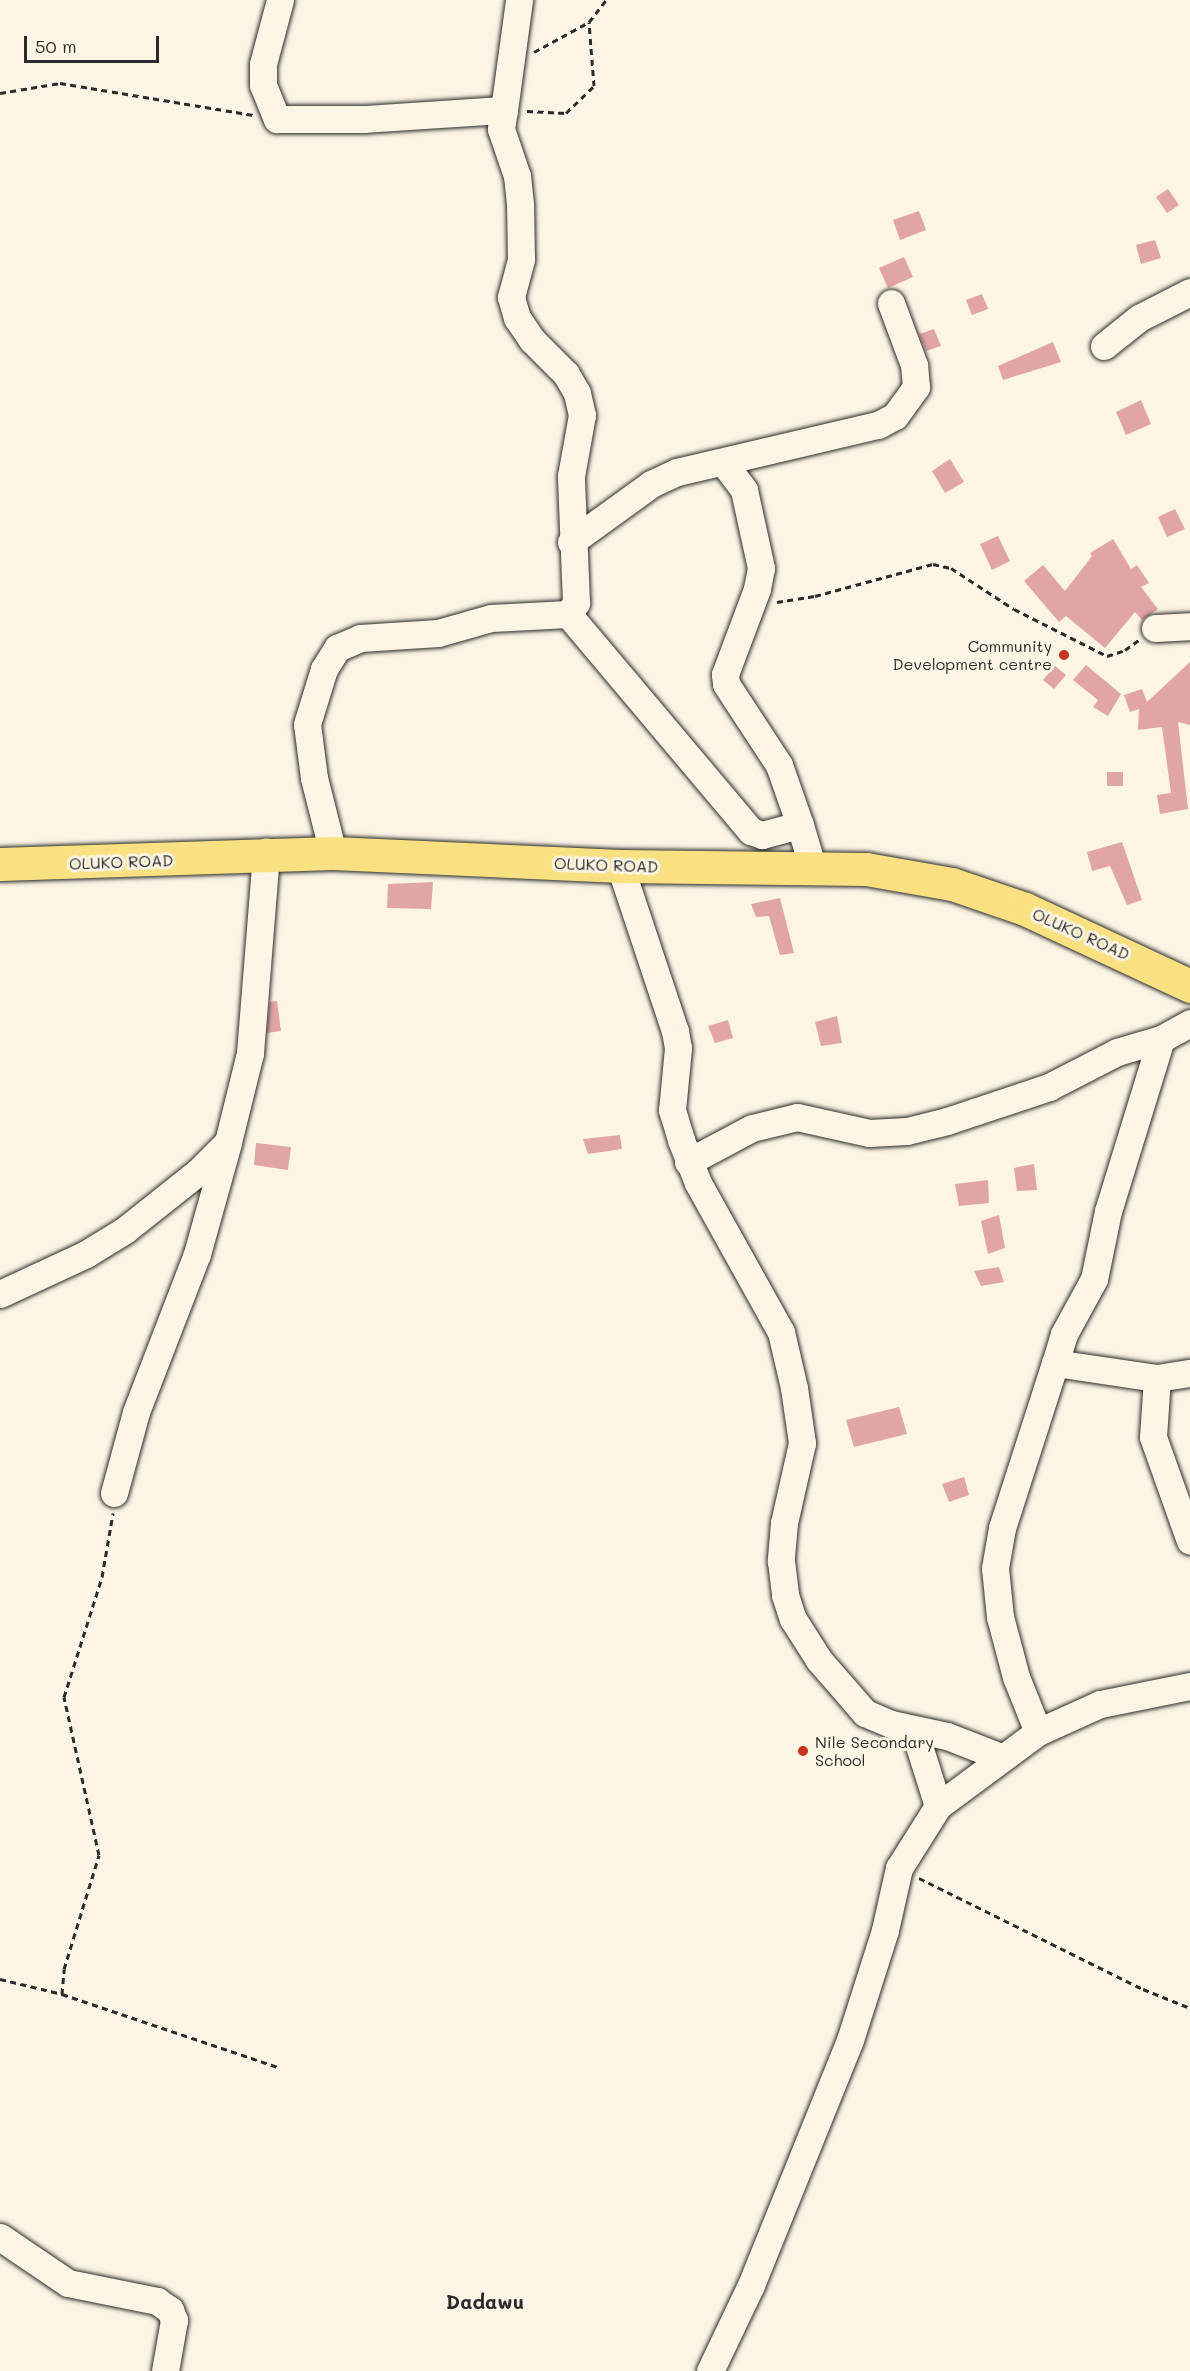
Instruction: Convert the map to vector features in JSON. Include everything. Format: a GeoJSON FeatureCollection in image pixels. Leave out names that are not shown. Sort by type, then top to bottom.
{"type":"FeatureCollection","features":[{"type":"Feature","properties":{"kind":"main road","name":"OLUKO ROAD"},"geometry":{"type":"LineString","coordinates":[[0,864],[156,861],[266,852],[333,852],[620,866],[866,869],[952,884],[1046,918],[1190,986]]}},
{"type":"Feature","properties":{"kind":"street"},"geometry":{"type":"LineString","coordinates":[[279,0],[263,64],[263,85],[277,119],[504,110]]}},
{"type":"Feature","properties":{"kind":"street"},"geometry":{"type":"LineString","coordinates":[[519,0],[501,129],[517,176],[520,204],[521,259],[511,297],[522,325],[566,374],[577,393],[582,416],[571,476],[571,542],[576,603],[568,614]]}},
{"type":"Feature","properties":{"kind":"street"},"geometry":{"type":"LineString","coordinates":[[1104,346],[1139,318],[1190,292]]}},
{"type":"Feature","properties":{"kind":"street"},"geometry":{"type":"LineString","coordinates":[[571,542],[651,484],[678,472],[878,425],[895,416],[916,387],[914,365],[891,303]]}},
{"type":"Feature","properties":{"kind":"street"},"geometry":{"type":"LineString","coordinates":[[723,462],[744,490],[759,549],[760,568],[750,606],[725,675],[726,684],[779,765],[813,869]]}},
{"type":"Feature","properties":{"kind":"street"},"geometry":{"type":"LineString","coordinates":[[568,614],[751,831],[762,835],[800,825]]}},
{"type":"Feature","properties":{"kind":"street"},"geometry":{"type":"LineString","coordinates":[[333,852],[314,778],[307,724],[324,669],[337,648],[360,638],[438,633],[492,618],[568,614]]}},
{"type":"Feature","properties":{"kind":"street"},"geometry":{"type":"LineString","coordinates":[[1155,628],[1190,626]]}},
{"type":"Feature","properties":{"kind":"street"},"geometry":{"type":"LineString","coordinates":[[114,1493],[136,1412],[197,1254],[250,1053],[266,852]]}},
{"type":"Feature","properties":{"kind":"street"},"geometry":{"type":"LineString","coordinates":[[620,866],[675,1031],[678,1048],[672,1110],[688,1162],[781,1332],[792,1377],[802,1443],[784,1523],[781,1561],[785,1595],[793,1619],[819,1660],[865,1713],[914,1730],[947,1736],[1001,1757]]}},
{"type":"Feature","properties":{"kind":"street"},"geometry":{"type":"LineString","coordinates":[[688,1162],[752,1128],[797,1117],[870,1133],[907,1131],[946,1121],[1049,1087],[1118,1052],[1161,1039],[1190,1023]]}},
{"type":"Feature","properties":{"kind":"street"},"geometry":{"type":"LineString","coordinates":[[1038,1732],[1016,1677],[1000,1617],[995,1568],[1002,1528],[1064,1334],[1094,1279],[1108,1211],[1161,1039]]}},
{"type":"Feature","properties":{"kind":"street"},"geometry":{"type":"LineString","coordinates":[[0,1294],[86,1254],[125,1230],[198,1172],[228,1142]]}},
{"type":"Feature","properties":{"kind":"street"},"geometry":{"type":"LineString","coordinates":[[1055,1363],[1157,1378],[1190,1373]]}},
{"type":"Feature","properties":{"kind":"street"},"geometry":{"type":"LineString","coordinates":[[1157,1378],[1153,1437],[1190,1541]]}},
{"type":"Feature","properties":{"kind":"street"},"geometry":{"type":"LineString","coordinates":[[710,2371],[751,2285],[850,2040],[885,1930],[899,1868],[938,1806],[1001,1757],[1038,1732],[1100,1704],[1190,1686]]}},
{"type":"Feature","properties":{"kind":"street"},"geometry":{"type":"LineString","coordinates":[[914,1730],[938,1806]]}},
{"type":"Feature","properties":{"kind":"street"},"geometry":{"type":"LineString","coordinates":[[0,2237],[68,2283],[157,2301],[170,2310],[174,2320],[165,2371]]}},
{"type":"Feature","properties":{"kind":"path"},"geometry":{"type":"LineString","coordinates":[[509,68],[590,22],[606,0]]}},
{"type":"Feature","properties":{"kind":"path"},"geometry":{"type":"LineString","coordinates":[[504,110],[566,113],[594,86],[590,22]]}},
{"type":"Feature","properties":{"kind":"path"},"geometry":{"type":"LineString","coordinates":[[0,93],[60,83],[277,119]]}},
{"type":"Feature","properties":{"kind":"path"},"geometry":{"type":"LineString","coordinates":[[750,606],[815,596],[933,564],[951,568],[1014,609],[1107,656],[1125,650],[1155,628]]}},
{"type":"Feature","properties":{"kind":"path"},"geometry":{"type":"LineString","coordinates":[[62,1994],[64,1969],[99,1855],[64,1697],[102,1577],[111,1536],[114,1493]]}},
{"type":"Feature","properties":{"kind":"path"},"geometry":{"type":"LineString","coordinates":[[899,1868],[1143,1989],[1190,2008]]}},
{"type":"Feature","properties":{"kind":"path"},"geometry":{"type":"LineString","coordinates":[[0,1979],[62,1994],[280,2068]]}},
{"type":"Feature","properties":{"kind":"building"},"geometry":{"type":"Polygon","coordinates":[[[1168,189],[1179,205],[1167,213],[1156,197],[1168,189]]]}},
{"type":"Feature","properties":{"kind":"building"},"geometry":{"type":"Polygon","coordinates":[[[919,211],[926,230],[900,240],[893,220],[919,211]]]}},
{"type":"Feature","properties":{"kind":"building"},"geometry":{"type":"Polygon","coordinates":[[[1155,240],[1161,258],[1141,264],[1136,245],[1155,240]]]}},
{"type":"Feature","properties":{"kind":"building"},"geometry":{"type":"Polygon","coordinates":[[[904,257],[913,277],[888,288],[879,268],[904,257]]]}},
{"type":"Feature","properties":{"kind":"building"},"geometry":{"type":"Polygon","coordinates":[[[982,294],[988,309],[972,315],[966,300],[982,294]]]}},
{"type":"Feature","properties":{"kind":"building"},"geometry":{"type":"Polygon","coordinates":[[[934,329],[941,346],[926,351],[919,334],[934,329]]]}},
{"type":"Feature","properties":{"kind":"building"},"geometry":{"type":"Polygon","coordinates":[[[1053,342],[1061,362],[1003,380],[998,366],[1053,342]]]}},
{"type":"Feature","properties":{"kind":"building"},"geometry":{"type":"Polygon","coordinates":[[[1141,400],[1151,424],[1126,435],[1116,412],[1141,400]]]}},
{"type":"Feature","properties":{"kind":"building"},"geometry":{"type":"Polygon","coordinates":[[[950,459],[964,482],[945,493],[932,471],[950,459]]]}},
{"type":"Feature","properties":{"kind":"building"},"geometry":{"type":"Polygon","coordinates":[[[1175,509],[1185,529],[1167,537],[1158,517],[1175,509]]]}},
{"type":"Feature","properties":{"kind":"building"},"geometry":{"type":"Polygon","coordinates":[[[998,536],[1010,561],[992,570],[980,544],[998,536]]]}},
{"type":"Feature","properties":{"kind":"building"},"geometry":{"type":"Polygon","coordinates":[[[1113,539],[1131,569],[1137,565],[1149,583],[1141,587],[1158,609],[1142,620],[1135,612],[1105,648],[1066,616],[1059,622],[1024,581],[1043,565],[1065,591],[1092,556],[1090,553],[1113,539]]]}},
{"type":"Feature","properties":{"kind":"building"},"geometry":{"type":"Polygon","coordinates":[[[1190,662],[1190,725],[1178,722],[1188,809],[1160,814],[1157,795],[1171,793],[1162,727],[1138,730],[1139,709],[1130,712],[1124,695],[1142,689],[1147,702],[1190,662]]]}},
{"type":"Feature","properties":{"kind":"building"},"geometry":{"type":"Polygon","coordinates":[[[1086,665],[1121,694],[1108,716],[1093,707],[1098,700],[1073,680],[1086,665]]]}},
{"type":"Feature","properties":{"kind":"building"},"geometry":{"type":"Polygon","coordinates":[[[1055,666],[1066,675],[1054,689],[1043,680],[1055,666]]]}},
{"type":"Feature","properties":{"kind":"building"},"geometry":{"type":"Polygon","coordinates":[[[1107,772],[1123,772],[1123,786],[1107,786],[1107,772]]]}},
{"type":"Feature","properties":{"kind":"building"},"geometry":{"type":"Polygon","coordinates":[[[1122,842],[1142,900],[1127,905],[1110,866],[1092,871],[1087,852],[1122,842]]]}},
{"type":"Feature","properties":{"kind":"building"},"geometry":{"type":"Polygon","coordinates":[[[433,882],[431,909],[387,908],[388,884],[433,882]]]}},
{"type":"Feature","properties":{"kind":"building"},"geometry":{"type":"Polygon","coordinates":[[[780,898],[794,953],[780,955],[769,916],[756,917],[751,904],[780,898]]]}},
{"type":"Feature","properties":{"kind":"building"},"geometry":{"type":"Polygon","coordinates":[[[277,1001],[281,1031],[267,1033],[270,1002],[277,1001]]]}},
{"type":"Feature","properties":{"kind":"building"},"geometry":{"type":"Polygon","coordinates":[[[837,1016],[842,1043],[821,1046],[815,1022],[837,1016]]]}},
{"type":"Feature","properties":{"kind":"building"},"geometry":{"type":"Polygon","coordinates":[[[728,1020],[733,1038],[715,1043],[708,1026],[728,1020]]]}},
{"type":"Feature","properties":{"kind":"building"},"geometry":{"type":"Polygon","coordinates":[[[620,1135],[622,1149],[588,1154],[583,1139],[620,1135]]]}},
{"type":"Feature","properties":{"kind":"building"},"geometry":{"type":"Polygon","coordinates":[[[256,1143],[291,1147],[288,1170],[254,1165],[256,1143]]]}},
{"type":"Feature","properties":{"kind":"building"},"geometry":{"type":"Polygon","coordinates":[[[1034,1164],[1037,1190],[1017,1191],[1014,1168],[1034,1164]]]}},
{"type":"Feature","properties":{"kind":"building"},"geometry":{"type":"Polygon","coordinates":[[[988,1180],[989,1203],[959,1206],[955,1184],[988,1180]]]}},
{"type":"Feature","properties":{"kind":"building"},"geometry":{"type":"Polygon","coordinates":[[[999,1215],[1005,1248],[988,1254],[981,1221],[999,1215]]]}},
{"type":"Feature","properties":{"kind":"building"},"geometry":{"type":"Polygon","coordinates":[[[999,1267],[1004,1282],[981,1286],[974,1271],[999,1267]]]}},
{"type":"Feature","properties":{"kind":"building"},"geometry":{"type":"Polygon","coordinates":[[[899,1407],[907,1434],[854,1447],[846,1420],[899,1407]]]}},
{"type":"Feature","properties":{"kind":"building"},"geometry":{"type":"Polygon","coordinates":[[[964,1477],[969,1495],[949,1502],[942,1484],[964,1477]]]}},
{"type":"Feature","properties":{"kind":"place","name":"Community Development centre"},"geometry":{"type":"Point","coordinates":[1064,655]}},
{"type":"Feature","properties":{"kind":"place","name":"Nile Secondary School"},"geometry":{"type":"Point","coordinates":[803,1751]}},
{"type":"Feature","properties":{"kind":"district","name":"Dadawu"},"geometry":{"type":"Point","coordinates":[485,2301]}}]}
